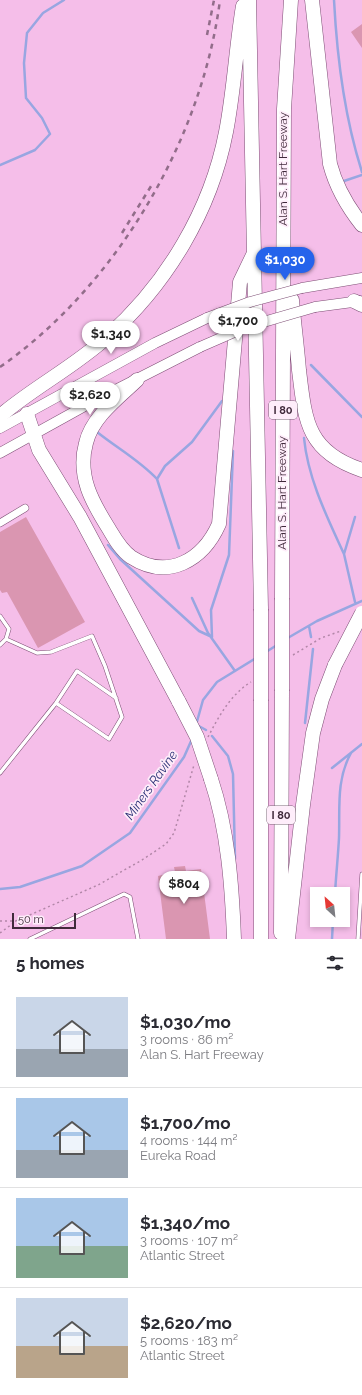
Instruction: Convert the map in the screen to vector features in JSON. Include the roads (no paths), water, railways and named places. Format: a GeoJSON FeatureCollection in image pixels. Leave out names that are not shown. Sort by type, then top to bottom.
{"type":"FeatureCollection","features":[{"type":"Feature","properties":{"kind":"highway"},"geometry":{"type":"LineString","coordinates":[[0,416],[72,365],[107,337],[143,300],[180,249],[207,194],[218,166],[226,132],[236,47],[244,0]]}},
{"type":"Feature","properties":{"kind":"highway","name":"Alan S. Hart Freeway"},"geometry":{"type":"LineString","coordinates":[[249,0],[261,609],[261,939]]}},
{"type":"Feature","properties":{"kind":"highway","name":"Alan S. Hart Freeway"},"geometry":{"type":"LineString","coordinates":[[281,939],[284,109],[292,0]]}},
{"type":"Feature","properties":{"kind":"highway"},"geometry":{"type":"LineString","coordinates":[[312,0],[330,164],[333,176],[344,200],[362,225]]}},
{"type":"Feature","properties":{"kind":"highway"},"geometry":{"type":"LineString","coordinates":[[283,223],[305,417],[317,441],[325,450],[345,464],[362,470]]}},
{"type":"Feature","properties":{"kind":"highway"},"geometry":{"type":"LineString","coordinates":[[137,380],[103,413],[90,432],[86,442],[84,456],[84,479],[96,509],[120,546],[131,557],[150,566],[172,566],[185,563],[206,547],[219,524],[240,282],[255,251]]}},
{"type":"Feature","properties":{"kind":"highway"},"geometry":{"type":"LineString","coordinates":[[27,414],[39,450],[80,517],[168,679],[197,737],[211,779],[225,832],[233,910],[234,939]]}},
{"type":"Feature","properties":{"kind":"highway"},"geometry":{"type":"LineString","coordinates":[[288,939],[302,805],[313,733],[322,699],[335,665],[362,613]]}},
{"type":"Feature","properties":{"kind":"main road"},"geometry":{"type":"LineString","coordinates":[[0,428],[154,343],[207,318],[273,295],[334,282],[362,278]]}},
{"type":"Feature","properties":{"kind":"main road"},"geometry":{"type":"LineString","coordinates":[[0,453],[92,402],[200,347],[246,327],[315,307],[359,302]]}},
{"type":"Feature","properties":{"kind":"street"},"geometry":{"type":"LineString","coordinates":[[0,522],[25,508]]}},
{"type":"Feature","properties":{"kind":"lane"},"geometry":{"type":"LineString","coordinates":[[0,616],[9,629],[6,639],[0,644]]}},
{"type":"Feature","properties":{"kind":"lane"},"geometry":{"type":"LineString","coordinates":[[6,639],[36,653],[51,652],[92,636],[106,666],[122,717],[109,739],[56,703]]}},
{"type":"Feature","properties":{"kind":"lane"},"geometry":{"type":"LineString","coordinates":[[0,773],[56,703],[77,671],[116,698]]}},
{"type":"Feature","properties":{"kind":"lane"},"geometry":{"type":"LineString","coordinates":[[358,939],[362,874]]}},
{"type":"Feature","properties":{"kind":"lane"},"geometry":{"type":"LineString","coordinates":[[30,939],[124,894],[130,897],[138,939]]}},
{"type":"Feature","properties":{"kind":"waterway"},"geometry":{"type":"LineString","coordinates":[[0,165],[35,150],[50,134],[42,118],[26,98],[24,63],[27,33],[43,13],[64,0]]}},
{"type":"Feature","properties":{"kind":"waterway"},"geometry":{"type":"LineString","coordinates":[[334,0],[342,87],[350,130],[362,172]]}},
{"type":"Feature","properties":{"kind":"waterway"},"geometry":{"type":"LineString","coordinates":[[344,181],[362,175]]}},
{"type":"Feature","properties":{"kind":"waterway"},"geometry":{"type":"LineString","coordinates":[[311,365],[362,417]]}},
{"type":"Feature","properties":{"kind":"waterway"},"geometry":{"type":"LineString","coordinates":[[179,548],[157,479],[165,466],[192,442],[222,401]]}},
{"type":"Feature","properties":{"kind":"waterway"},"geometry":{"type":"LineString","coordinates":[[97,432],[135,460],[157,479]]}},
{"type":"Feature","properties":{"kind":"waterway"},"geometry":{"type":"LineString","coordinates":[[304,438],[306,453],[319,498],[344,554]]}},
{"type":"Feature","properties":{"kind":"waterway"},"geometry":{"type":"LineString","coordinates":[[108,545],[120,559],[199,631],[212,637],[211,610],[229,555],[233,451]]}},
{"type":"Feature","properties":{"kind":"waterway"},"geometry":{"type":"LineString","coordinates":[[355,517],[344,554],[355,602]]}},
{"type":"Feature","properties":{"kind":"waterway"},"geometry":{"type":"LineString","coordinates":[[192,598],[208,633],[235,671]]}},
{"type":"Feature","properties":{"kind":"waterway","name":"Miners Ravine"},"geometry":{"type":"LineString","coordinates":[[286,639],[317,621],[362,601]]}},
{"type":"Feature","properties":{"kind":"waterway"},"geometry":{"type":"LineString","coordinates":[[309,626],[311,637]]}},
{"type":"Feature","properties":{"kind":"waterway","name":"Miners Ravine"},"geometry":{"type":"LineString","coordinates":[[266,652],[277,645]]}},
{"type":"Feature","properties":{"kind":"waterway"},"geometry":{"type":"LineString","coordinates":[[305,723],[313,649]]}},
{"type":"Feature","properties":{"kind":"waterway","name":"Miners Ravine"},"geometry":{"type":"LineString","coordinates":[[196,725],[203,700],[217,682],[256,658]]}},
{"type":"Feature","properties":{"kind":"waterway"},"geometry":{"type":"LineString","coordinates":[[197,725],[206,730]]}},
{"type":"Feature","properties":{"kind":"waterway"},"geometry":{"type":"LineString","coordinates":[[212,736],[228,756],[233,774],[235,859]]}},
{"type":"Feature","properties":{"kind":"waterway","name":"Miners Ravine"},"geometry":{"type":"LineString","coordinates":[[0,889],[20,887],[82,866],[130,833],[184,757],[192,739]]}},
{"type":"Feature","properties":{"kind":"waterway"},"geometry":{"type":"LineString","coordinates":[[332,768],[362,744]]}},
{"type":"Feature","properties":{"kind":"waterway"},"geometry":{"type":"LineString","coordinates":[[336,887],[341,784],[346,763],[351,753]]}},
{"type":"Feature","properties":{"kind":"waterway"},"geometry":{"type":"LineString","coordinates":[[332,939],[333,927]]}},
{"type":"Feature","properties":{"kind":"railway"},"geometry":{"type":"LineString","coordinates":[[207,35],[214,0]]}},
{"type":"Feature","properties":{"kind":"railway"},"geometry":{"type":"LineString","coordinates":[[0,367],[42,334],[81,295],[116,252],[147,206],[173,156],[194,105],[210,53],[220,0]]}},
{"type":"Feature","properties":{"kind":"railway"},"geometry":{"type":"LineString","coordinates":[[122,233],[153,183]]}}]}
